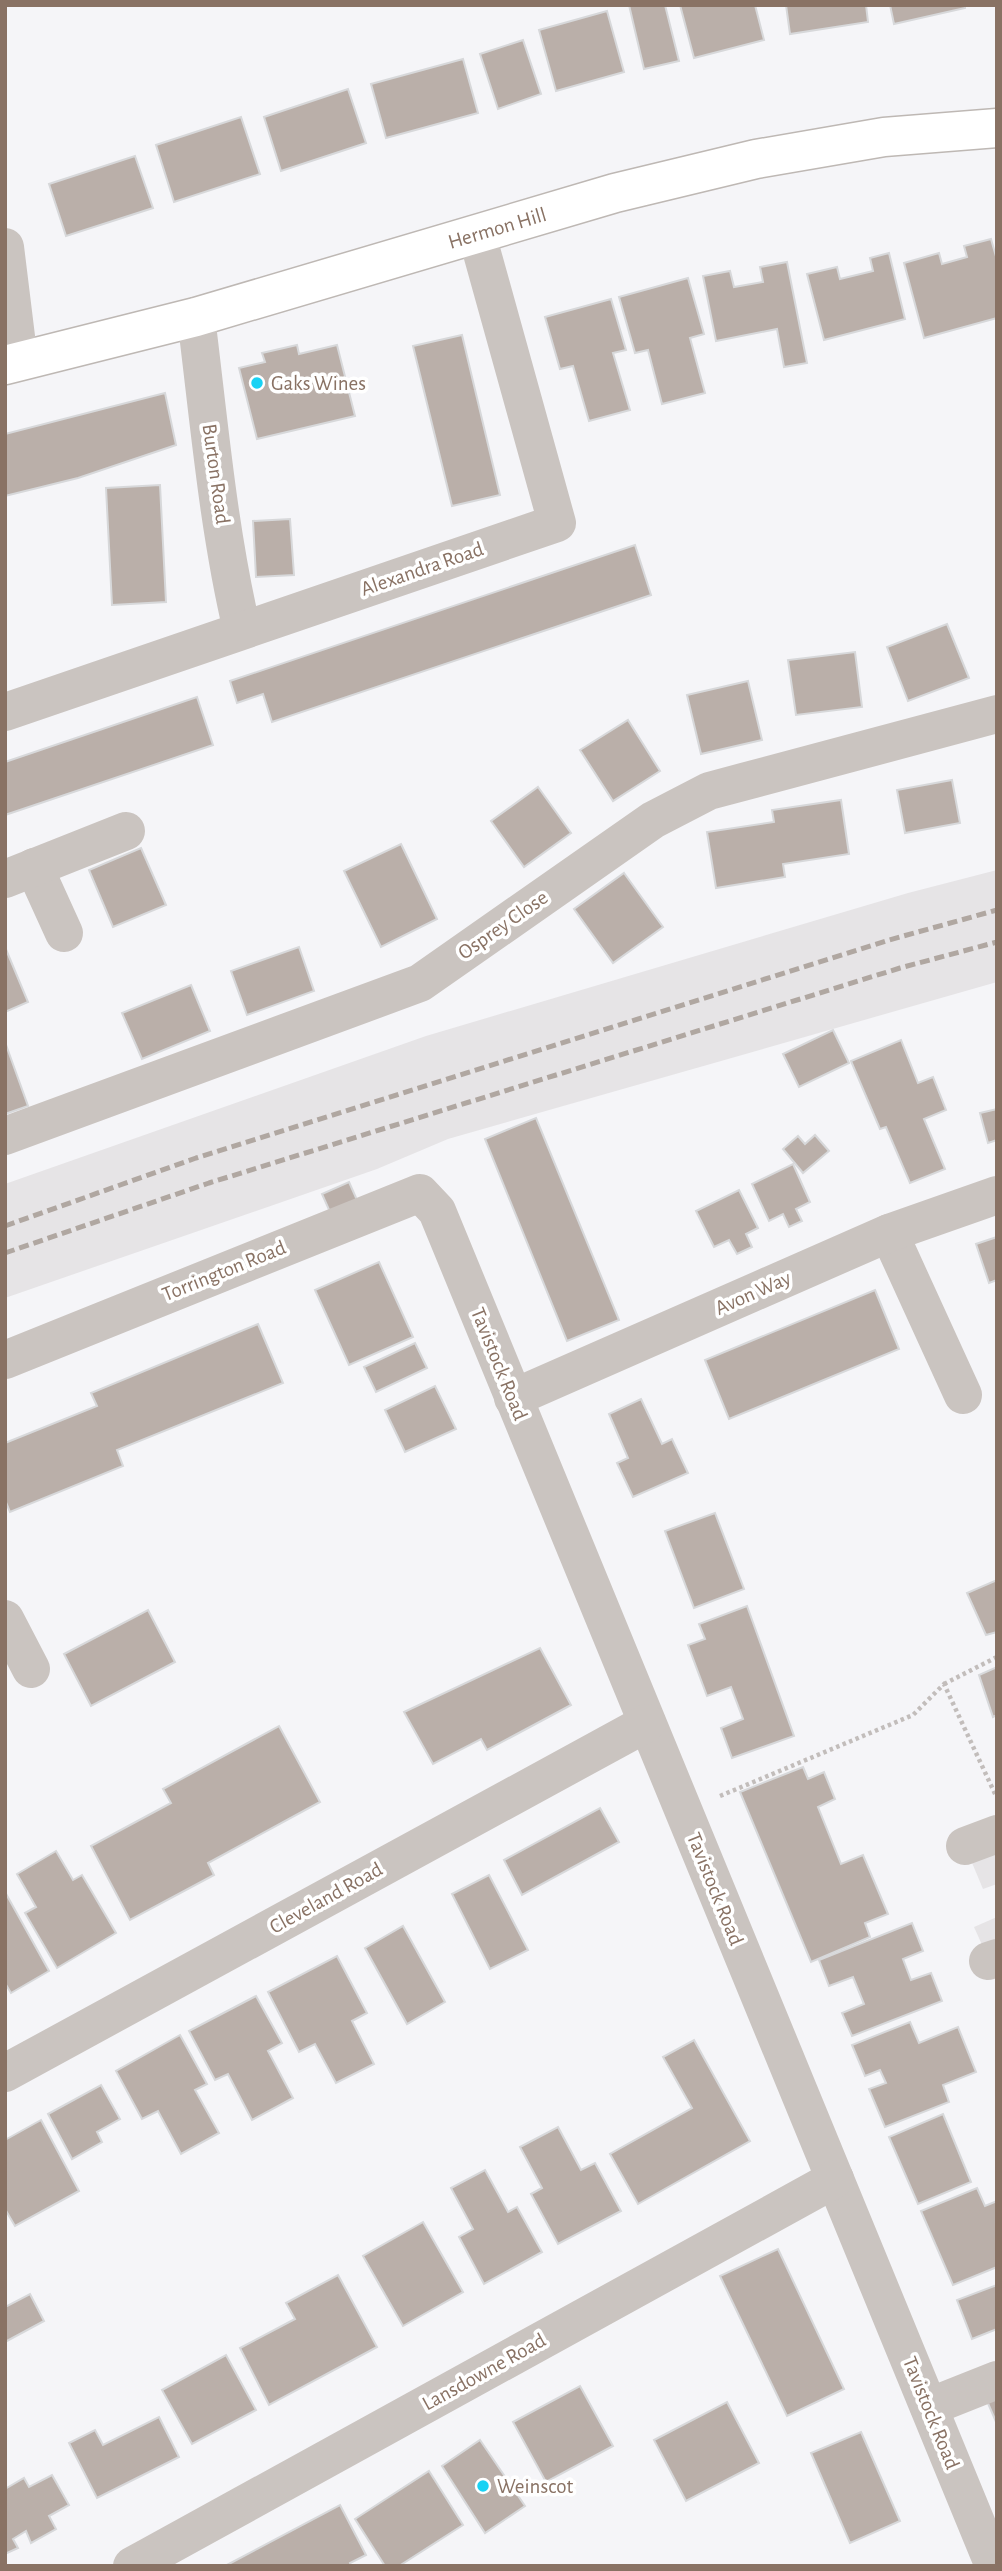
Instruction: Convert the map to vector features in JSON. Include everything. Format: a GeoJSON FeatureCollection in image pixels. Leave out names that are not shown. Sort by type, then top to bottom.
{"type":"FeatureCollection","features":[{"type":"Feature","properties":{"kind":"main road","name":"Hermon Hill"},"geometry":{"type":"LineString","coordinates":[[12,363],[196,317],[615,193],[756,159],[884,137],[997,128]]}},
{"type":"Feature","properties":{"kind":"street","name":"Alexandra Road"},"geometry":{"type":"LineString","coordinates":[[5,712],[557,523],[477,235]]}},
{"type":"Feature","properties":{"kind":"street"},"geometry":{"type":"LineString","coordinates":[[5,247],[12,363]]}},
{"type":"Feature","properties":{"kind":"street","name":"Burton Road"},"geometry":{"type":"LineString","coordinates":[[196,317],[220,507],[233,592],[242,630]]}},
{"type":"Feature","properties":{"kind":"street","name":"Osprey Close"},"geometry":{"type":"LineString","coordinates":[[5,1136],[420,983],[653,820],[709,790],[997,714]]}},
{"type":"Feature","properties":{"kind":"street"},"geometry":{"type":"LineString","coordinates":[[64,933],[20,873],[126,831]]}},
{"type":"Feature","properties":{"kind":"street","name":"Torrington Road"},"geometry":{"type":"LineString","coordinates":[[5,1360],[420,1193],[437,1211]]}},
{"type":"Feature","properties":{"kind":"street","name":"Avon Way"},"geometry":{"type":"LineString","coordinates":[[513,1398],[888,1233],[997,1195]]}},
{"type":"Feature","properties":{"kind":"street","name":"Tavistock Road"},"geometry":{"type":"LineString","coordinates":[[437,1211],[994,2566]]}},
{"type":"Feature","properties":{"kind":"street"},"geometry":{"type":"LineString","coordinates":[[888,1233],[963,1395]]}},
{"type":"Feature","properties":{"kind":"street"},"geometry":{"type":"LineString","coordinates":[[5,1619],[31,1669]]}},
{"type":"Feature","properties":{"kind":"street","name":"Cleveland Road"},"geometry":{"type":"LineString","coordinates":[[5,2073],[647,1723]]}},
{"type":"Feature","properties":{"kind":"street","name":"Lansdowne Road"},"geometry":{"type":"LineString","coordinates":[[132,2566],[835,2179]]}},
{"type":"Feature","properties":{"kind":"street"},"geometry":{"type":"LineString","coordinates":[[929,2407],[997,2379]]}},
{"type":"Feature","properties":{"kind":"path"},"geometry":{"type":"LineString","coordinates":[[683,1811],[913,1715],[944,1684],[997,1657]]}},
{"type":"Feature","properties":{"kind":"path"},"geometry":{"type":"LineString","coordinates":[[944,1684],[997,1797]]}},
{"type":"Feature","properties":{"kind":"shaded area"},"geometry":{"type":"Polygon","coordinates":[[[997,870],[997,982],[448,1139],[377,1169],[5,1298],[5,1184],[426,1036],[908,893],[997,870]]]}},
{"type":"Feature","properties":{"kind":"shaded area"},"geometry":{"type":"Polygon","coordinates":[[[997,1834],[997,1884],[983,1889],[965,1846],[997,1834]]]}},
{"type":"Feature","properties":{"kind":"shaded area"},"geometry":{"type":"Polygon","coordinates":[[[997,1917],[997,1978],[974,1927],[997,1917]]]}},
{"type":"Feature","properties":{"kind":"building"},"geometry":{"type":"Polygon","coordinates":[[[629,5],[665,5],[679,61],[644,69],[629,5]]]}},
{"type":"Feature","properties":{"kind":"building"},"geometry":{"type":"Polygon","coordinates":[[[680,5],[755,5],[764,40],[694,58],[680,5]]]}},
{"type":"Feature","properties":{"kind":"building"},"geometry":{"type":"Polygon","coordinates":[[[786,5],[866,5],[868,22],[790,34],[786,5]]]}},
{"type":"Feature","properties":{"kind":"building"},"geometry":{"type":"Polygon","coordinates":[[[890,5],[965,5],[965,8],[894,24],[890,5]]]}},
{"type":"Feature","properties":{"kind":"building"},"geometry":{"type":"Polygon","coordinates":[[[607,11],[624,72],[556,91],[539,30],[607,11]]]}},
{"type":"Feature","properties":{"kind":"building"},"geometry":{"type":"Polygon","coordinates":[[[523,40],[541,94],[498,109],[480,54],[523,40]]]}},
{"type":"Feature","properties":{"kind":"building"},"geometry":{"type":"Polygon","coordinates":[[[463,59],[478,113],[386,138],[371,84],[463,59]]]}},
{"type":"Feature","properties":{"kind":"building"},"geometry":{"type":"Polygon","coordinates":[[[348,89],[366,143],[281,171],[264,117],[348,89]]]}},
{"type":"Feature","properties":{"kind":"building"},"geometry":{"type":"Polygon","coordinates":[[[241,117],[260,174],[174,202],[156,145],[241,117]]]}},
{"type":"Feature","properties":{"kind":"building"},"geometry":{"type":"Polygon","coordinates":[[[135,156],[153,208],[66,236],[49,184],[135,156]]]}},
{"type":"Feature","properties":{"kind":"building"},"geometry":{"type":"Polygon","coordinates":[[[991,239],[997,260],[997,318],[924,338],[904,263],[939,253],[942,264],[967,257],[964,246],[991,239]]]}},
{"type":"Feature","properties":{"kind":"building"},"geometry":{"type":"Polygon","coordinates":[[[889,253],[905,319],[824,340],[807,274],[837,267],[840,279],[873,271],[870,258],[889,253]]]}},
{"type":"Feature","properties":{"kind":"building"},"geometry":{"type":"Polygon","coordinates":[[[787,262],[807,363],[784,367],[777,329],[716,341],[703,276],[730,271],[734,287],[763,282],[760,267],[787,262]]]}},
{"type":"Feature","properties":{"kind":"building"},"geometry":{"type":"Polygon","coordinates":[[[688,278],[704,334],[690,338],[705,393],[662,404],[648,350],[635,353],[619,297],[688,278]]]}},
{"type":"Feature","properties":{"kind":"building"},"geometry":{"type":"Polygon","coordinates":[[[611,299],[626,350],[613,353],[630,410],[589,421],[573,366],[560,369],[545,317],[611,299]]]}},
{"type":"Feature","properties":{"kind":"building"},"geometry":{"type":"Polygon","coordinates":[[[462,335],[500,495],[452,506],[413,346],[462,335]]]}},
{"type":"Feature","properties":{"kind":"building"},"geometry":{"type":"Polygon","coordinates":[[[297,345],[299,354],[337,345],[355,416],[257,439],[239,368],[265,362],[262,353],[297,345]]]}},
{"type":"Feature","properties":{"kind":"building"},"geometry":{"type":"Polygon","coordinates":[[[165,393],[176,445],[78,478],[5,496],[5,434],[165,393]]]}},
{"type":"Feature","properties":{"kind":"building"},"geometry":{"type":"Polygon","coordinates":[[[160,485],[166,602],[112,605],[106,488],[160,485]]]}},
{"type":"Feature","properties":{"kind":"building"},"geometry":{"type":"Polygon","coordinates":[[[290,519],[294,575],[256,577],[253,521],[290,519]]]}},
{"type":"Feature","properties":{"kind":"building"},"geometry":{"type":"Polygon","coordinates":[[[635,545],[651,595],[272,722],[263,694],[237,703],[230,681],[635,545]]]}},
{"type":"Feature","properties":{"kind":"building"},"geometry":{"type":"Polygon","coordinates":[[[947,624],[969,678],[908,701],[887,647],[947,624]]]}},
{"type":"Feature","properties":{"kind":"building"},"geometry":{"type":"Polygon","coordinates":[[[855,652],[862,707],[796,715],[788,660],[855,652]]]}},
{"type":"Feature","properties":{"kind":"building"},"geometry":{"type":"Polygon","coordinates":[[[748,681],[762,740],[701,754],[687,695],[748,681]]]}},
{"type":"Feature","properties":{"kind":"building"},"geometry":{"type":"Polygon","coordinates":[[[197,697],[213,745],[5,815],[5,762],[197,697]]]}},
{"type":"Feature","properties":{"kind":"building"},"geometry":{"type":"Polygon","coordinates":[[[628,720],[660,771],[613,801],[580,750],[628,720]]]}},
{"type":"Feature","properties":{"kind":"building"},"geometry":{"type":"Polygon","coordinates":[[[952,780],[960,823],[905,833],[897,790],[952,780]]]}},
{"type":"Feature","properties":{"kind":"building"},"geometry":{"type":"Polygon","coordinates":[[[538,787],[571,833],[524,867],[491,821],[538,787]]]}},
{"type":"Feature","properties":{"kind":"building"},"geometry":{"type":"Polygon","coordinates":[[[841,800],[849,854],[783,864],[785,877],[716,888],[707,832],[774,822],[772,810],[841,800]]]}},
{"type":"Feature","properties":{"kind":"building"},"geometry":{"type":"Polygon","coordinates":[[[401,844],[437,919],[381,947],[344,871],[401,844]]]}},
{"type":"Feature","properties":{"kind":"building"},"geometry":{"type":"Polygon","coordinates":[[[141,848],[166,905],[113,927],[89,870],[141,848]]]}},
{"type":"Feature","properties":{"kind":"building"},"geometry":{"type":"Polygon","coordinates":[[[624,873],[663,927],[613,963],[574,909],[624,873]]]}},
{"type":"Feature","properties":{"kind":"building"},"geometry":{"type":"Polygon","coordinates":[[[5,947],[28,1002],[5,1012],[5,947]]]}},
{"type":"Feature","properties":{"kind":"building"},"geometry":{"type":"Polygon","coordinates":[[[299,947],[314,991],[247,1015],[231,971],[299,947]]]}},
{"type":"Feature","properties":{"kind":"building"},"geometry":{"type":"Polygon","coordinates":[[[191,985],[210,1031],[142,1059],[122,1013],[191,985]]]}},
{"type":"Feature","properties":{"kind":"building"},"geometry":{"type":"Polygon","coordinates":[[[833,1030],[849,1063],[799,1087],[783,1054],[833,1030]]]}},
{"type":"Feature","properties":{"kind":"building"},"geometry":{"type":"Polygon","coordinates":[[[901,1040],[918,1083],[933,1077],[946,1110],[924,1119],[945,1169],[910,1183],[886,1127],[880,1129],[851,1061],[901,1040]]]}},
{"type":"Feature","properties":{"kind":"building"},"geometry":{"type":"Polygon","coordinates":[[[5,1042],[28,1106],[5,1114],[5,1042]]]}},
{"type":"Feature","properties":{"kind":"building"},"geometry":{"type":"Polygon","coordinates":[[[997,1109],[997,1140],[988,1143],[980,1113],[997,1109]]]}},
{"type":"Feature","properties":{"kind":"building"},"geometry":{"type":"Polygon","coordinates":[[[536,1118],[619,1320],[567,1341],[485,1139],[536,1118]]]}},
{"type":"Feature","properties":{"kind":"building"},"geometry":{"type":"Polygon","coordinates":[[[815,1135],[829,1151],[803,1173],[783,1149],[798,1136],[805,1144],[815,1135]]]}},
{"type":"Feature","properties":{"kind":"building"},"geometry":{"type":"Polygon","coordinates":[[[793,1164],[810,1202],[796,1209],[802,1221],[789,1227],[783,1214],[769,1221],[752,1184],[793,1164]]]}},
{"type":"Feature","properties":{"kind":"building"},"geometry":{"type":"Polygon","coordinates":[[[349,1182],[357,1200],[330,1212],[322,1194],[349,1182]]]}},
{"type":"Feature","properties":{"kind":"building"},"geometry":{"type":"Polygon","coordinates":[[[739,1190],[758,1228],[746,1234],[752,1247],[737,1254],[729,1240],[714,1247],[696,1211],[739,1190]]]}},
{"type":"Feature","properties":{"kind":"building"},"geometry":{"type":"Polygon","coordinates":[[[997,1237],[997,1280],[989,1283],[976,1244],[997,1237]]]}},
{"type":"Feature","properties":{"kind":"building"},"geometry":{"type":"Polygon","coordinates":[[[379,1262],[413,1337],[349,1365],[315,1290],[379,1262]]]}},
{"type":"Feature","properties":{"kind":"building"},"geometry":{"type":"Polygon","coordinates":[[[875,1290],[899,1349],[729,1419],[705,1360],[875,1290]]]}},
{"type":"Feature","properties":{"kind":"building"},"geometry":{"type":"Polygon","coordinates":[[[258,1324],[283,1383],[117,1450],[123,1466],[10,1512],[5,1500],[5,1443],[97,1406],[91,1393],[258,1324]]]}},
{"type":"Feature","properties":{"kind":"building"},"geometry":{"type":"Polygon","coordinates":[[[415,1343],[427,1368],[376,1392],[364,1367],[415,1343]]]}},
{"type":"Feature","properties":{"kind":"building"},"geometry":{"type":"Polygon","coordinates":[[[435,1386],[456,1429],[405,1452],[385,1410],[435,1386]]]}},
{"type":"Feature","properties":{"kind":"building"},"geometry":{"type":"Polygon","coordinates":[[[641,1399],[662,1444],[672,1439],[688,1473],[633,1497],[617,1463],[628,1458],[609,1414],[641,1399]]]}},
{"type":"Feature","properties":{"kind":"building"},"geometry":{"type":"Polygon","coordinates":[[[715,1513],[744,1589],[694,1608],[665,1531],[715,1513]]]}},
{"type":"Feature","properties":{"kind":"building"},"geometry":{"type":"Polygon","coordinates":[[[997,1580],[997,1632],[986,1635],[967,1593],[997,1580]]]}},
{"type":"Feature","properties":{"kind":"building"},"geometry":{"type":"Polygon","coordinates":[[[747,1606],[794,1736],[732,1758],[721,1728],[743,1719],[731,1687],[707,1696],[688,1645],[705,1639],[699,1624],[747,1606]]]}},
{"type":"Feature","properties":{"kind":"building"},"geometry":{"type":"Polygon","coordinates":[[[148,1610],[175,1662],[91,1706],[64,1654],[148,1610]]]}},
{"type":"Feature","properties":{"kind":"building"},"geometry":{"type":"Polygon","coordinates":[[[540,1648],[571,1705],[487,1750],[481,1739],[433,1764],[404,1712],[540,1648]]]}},
{"type":"Feature","properties":{"kind":"building"},"geometry":{"type":"Polygon","coordinates":[[[997,1667],[997,1715],[993,1717],[979,1675],[997,1667]]]}},
{"type":"Feature","properties":{"kind":"building"},"geometry":{"type":"Polygon","coordinates":[[[279,1726],[320,1802],[208,1863],[214,1875],[130,1920],[91,1846],[171,1803],[163,1789],[279,1726]]]}},
{"type":"Feature","properties":{"kind":"building"},"geometry":{"type":"Polygon","coordinates":[[[803,1767],[808,1779],[824,1772],[835,1799],[818,1807],[841,1864],[863,1855],[888,1914],[865,1923],[870,1937],[811,1962],[740,1792],[803,1767]]]}},
{"type":"Feature","properties":{"kind":"building"},"geometry":{"type":"Polygon","coordinates":[[[600,1808],[619,1842],[522,1895],[504,1860],[600,1808]]]}},
{"type":"Feature","properties":{"kind":"building"},"geometry":{"type":"Polygon","coordinates":[[[56,1851],[73,1880],[82,1875],[116,1933],[57,1968],[25,1913],[36,1907],[17,1874],[56,1851]]]}},
{"type":"Feature","properties":{"kind":"building"},"geometry":{"type":"Polygon","coordinates":[[[489,1875],[528,1950],[490,1969],[452,1894],[489,1875]]]}},
{"type":"Feature","properties":{"kind":"building"},"geometry":{"type":"Polygon","coordinates":[[[5,1892],[49,1971],[11,1993],[5,1983],[5,1892]]]}},
{"type":"Feature","properties":{"kind":"building"},"geometry":{"type":"Polygon","coordinates":[[[912,1923],[923,1951],[903,1959],[911,1980],[931,1973],[942,2001],[852,2036],[842,2013],[864,2004],[853,1977],[829,1986],[819,1960],[912,1923]]]}},
{"type":"Feature","properties":{"kind":"building"},"geometry":{"type":"Polygon","coordinates":[[[403,1926],[445,2002],[407,2024],[365,1948],[403,1926]]]}},
{"type":"Feature","properties":{"kind":"building"},"geometry":{"type":"Polygon","coordinates":[[[337,1956],[367,2013],[352,2021],[374,2064],[336,2083],[315,2044],[299,2052],[268,1992],[337,1956]]]}},
{"type":"Feature","properties":{"kind":"building"},"geometry":{"type":"Polygon","coordinates":[[[256,1996],[282,2043],[268,2051],[293,2098],[252,2120],[228,2074],[215,2080],[189,2031],[256,1996]]]}},
{"type":"Feature","properties":{"kind":"building"},"geometry":{"type":"Polygon","coordinates":[[[910,2022],[919,2043],[958,2027],[976,2072],[943,2085],[949,2102],[885,2127],[869,2089],[886,2083],[880,2070],[865,2076],[852,2045],[910,2022]]]}},
{"type":"Feature","properties":{"kind":"building"},"geometry":{"type":"Polygon","coordinates":[[[180,2035],[207,2084],[195,2090],[219,2133],[181,2154],[158,2111],[142,2119],[116,2071],[180,2035]]]}},
{"type":"Feature","properties":{"kind":"building"},"geometry":{"type":"Polygon","coordinates":[[[694,2040],[750,2141],[638,2204],[610,2154],[692,2108],[663,2057],[694,2040]]]}},
{"type":"Feature","properties":{"kind":"building"},"geometry":{"type":"Polygon","coordinates":[[[101,2085],[120,2119],[97,2132],[102,2142],[72,2159],[48,2114],[101,2085]]]}},
{"type":"Feature","properties":{"kind":"building"},"geometry":{"type":"Polygon","coordinates":[[[943,2114],[971,2182],[918,2204],[889,2137],[943,2114]]]}},
{"type":"Feature","properties":{"kind":"building"},"geometry":{"type":"Polygon","coordinates":[[[41,2120],[79,2191],[15,2226],[5,2209],[5,2140],[41,2120]]]}},
{"type":"Feature","properties":{"kind":"building"},"geometry":{"type":"Polygon","coordinates":[[[558,2127],[581,2170],[595,2163],[621,2211],[558,2244],[531,2194],[542,2188],[520,2147],[558,2127]]]}},
{"type":"Feature","properties":{"kind":"building"},"geometry":{"type":"Polygon","coordinates":[[[485,2170],[508,2212],[517,2207],[542,2252],[484,2284],[459,2237],[473,2229],[451,2188],[485,2170]]]}},
{"type":"Feature","properties":{"kind":"building"},"geometry":{"type":"Polygon","coordinates":[[[977,2188],[985,2206],[997,2201],[997,2267],[953,2285],[921,2211],[977,2188]]]}},
{"type":"Feature","properties":{"kind":"building"},"geometry":{"type":"Polygon","coordinates":[[[423,2222],[463,2292],[403,2326],[363,2256],[423,2222]]]}},
{"type":"Feature","properties":{"kind":"building"},"geometry":{"type":"Polygon","coordinates":[[[778,2249],[844,2389],[787,2416],[720,2276],[778,2249]]]}},
{"type":"Feature","properties":{"kind":"building"},"geometry":{"type":"Polygon","coordinates":[[[338,2275],[377,2347],[269,2405],[240,2348],[295,2319],[286,2303],[338,2275]]]}},
{"type":"Feature","properties":{"kind":"building"},"geometry":{"type":"Polygon","coordinates":[[[997,2285],[997,2329],[972,2339],[957,2300],[997,2285]]]}},
{"type":"Feature","properties":{"kind":"building"},"geometry":{"type":"Polygon","coordinates":[[[30,2294],[44,2321],[5,2342],[5,2307],[30,2294]]]}},
{"type":"Feature","properties":{"kind":"building"},"geometry":{"type":"Polygon","coordinates":[[[226,2355],[256,2410],[192,2444],[162,2390],[226,2355]]]}},
{"type":"Feature","properties":{"kind":"building"},"geometry":{"type":"Polygon","coordinates":[[[580,2386],[613,2446],[546,2482],[513,2422],[580,2386]]]}},
{"type":"Feature","properties":{"kind":"building"},"geometry":{"type":"Polygon","coordinates":[[[997,2397],[997,2424],[987,2401],[997,2397]]]}},
{"type":"Feature","properties":{"kind":"building"},"geometry":{"type":"Polygon","coordinates":[[[727,2402],[759,2463],[686,2501],[654,2440],[727,2402]]]}},
{"type":"Feature","properties":{"kind":"building"},"geometry":{"type":"Polygon","coordinates":[[[159,2417],[179,2457],[97,2498],[69,2443],[95,2430],[103,2445],[159,2417]]]}},
{"type":"Feature","properties":{"kind":"building"},"geometry":{"type":"Polygon","coordinates":[[[861,2432],[900,2521],[850,2543],[811,2453],[861,2432]]]}},
{"type":"Feature","properties":{"kind":"building","name":"Weinscot"},"geometry":{"type":"Polygon","coordinates":[[[480,2440],[525,2506],[485,2533],[442,2466],[480,2440]]]}},
{"type":"Feature","properties":{"kind":"building"},"geometry":{"type":"Polygon","coordinates":[[[429,2471],[463,2525],[399,2566],[385,2566],[355,2519],[429,2471]]]}},
{"type":"Feature","properties":{"kind":"building"},"geometry":{"type":"Polygon","coordinates":[[[52,2475],[69,2505],[49,2516],[56,2529],[31,2543],[26,2531],[13,2539],[18,2548],[5,2554],[5,2489],[24,2478],[29,2487],[52,2475]]]}},
{"type":"Feature","properties":{"kind":"building"},"geometry":{"type":"Polygon","coordinates":[[[340,2505],[366,2555],[350,2563],[351,2566],[225,2566],[340,2505]]]}},
{"type":"Feature","properties":{"kind":"railway"},"geometry":{"type":"LineString","coordinates":[[5,1226],[196,1158],[889,940],[997,910]]}},
{"type":"Feature","properties":{"kind":"railway"},"geometry":{"type":"LineString","coordinates":[[5,1253],[209,1183],[900,968],[997,942]]}},
{"type":"Feature","properties":{"kind":"place","name":"Gaks Wines"},"geometry":{"type":"Point","coordinates":[257,383]}},
{"type":"Feature","properties":{"kind":"place","name":"Weinscot"},"geometry":{"type":"Point","coordinates":[483,2486]}}]}
